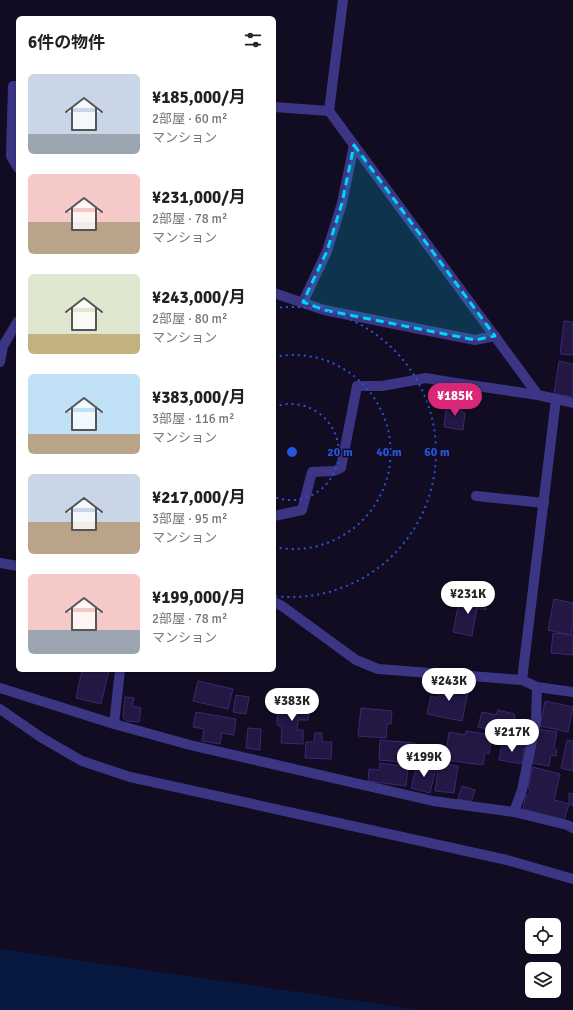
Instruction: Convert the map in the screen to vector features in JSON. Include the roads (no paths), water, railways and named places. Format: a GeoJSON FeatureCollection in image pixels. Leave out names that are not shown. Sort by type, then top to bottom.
{"type":"FeatureCollection","features":[{"type":"Feature","properties":{"kind":"street"},"geometry":{"type":"LineString","coordinates":[[343,0],[330,111],[538,395]]}},
{"type":"Feature","properties":{"kind":"street"},"geometry":{"type":"LineString","coordinates":[[16,86],[13,86],[11,156],[16,165]]}},
{"type":"Feature","properties":{"kind":"street"},"geometry":{"type":"LineString","coordinates":[[276,107],[330,111]]}},
{"type":"Feature","properties":{"kind":"street"},"geometry":{"type":"LineString","coordinates":[[302,302],[327,251],[342,203],[354,145]]}},
{"type":"Feature","properties":{"kind":"street"},"geometry":{"type":"LineString","coordinates":[[276,294],[324,310],[475,340],[495,336]]}},
{"type":"Feature","properties":{"kind":"street"},"geometry":{"type":"LineString","coordinates":[[0,362],[3,346],[16,324]]}},
{"type":"Feature","properties":{"kind":"street"},"geometry":{"type":"LineString","coordinates":[[276,516],[302,510],[312,472],[334,471],[341,468],[357,386],[382,386],[426,378],[538,395],[573,403]]}},
{"type":"Feature","properties":{"kind":"street"},"geometry":{"type":"LineString","coordinates":[[522,680],[556,399]]}},
{"type":"Feature","properties":{"kind":"street"},"geometry":{"type":"LineString","coordinates":[[476,496],[544,503]]}},
{"type":"Feature","properties":{"kind":"street"},"geometry":{"type":"LineString","coordinates":[[0,563],[16,566]]}},
{"type":"Feature","properties":{"kind":"street"},"geometry":{"type":"LineString","coordinates":[[276,603],[356,660],[378,669],[522,680],[537,687],[573,692]]}},
{"type":"Feature","properties":{"kind":"street"},"geometry":{"type":"LineString","coordinates":[[114,724],[120,672]]}},
{"type":"Feature","properties":{"kind":"street"},"geometry":{"type":"LineString","coordinates":[[514,812],[522,790],[536,722],[537,687]]}},
{"type":"Feature","properties":{"kind":"street"},"geometry":{"type":"LineString","coordinates":[[0,688],[114,724],[190,745],[433,801],[514,812],[571,826]]}},
{"type":"Feature","properties":{"kind":"street"},"geometry":{"type":"LineString","coordinates":[[0,709],[42,738],[82,761],[130,777],[507,860],[573,879]]}},
{"type":"Feature","properties":{"kind":"water"},"geometry":{"type":"Polygon","coordinates":[[[0,949],[421,1010],[0,1010],[0,949]]]}}]}
